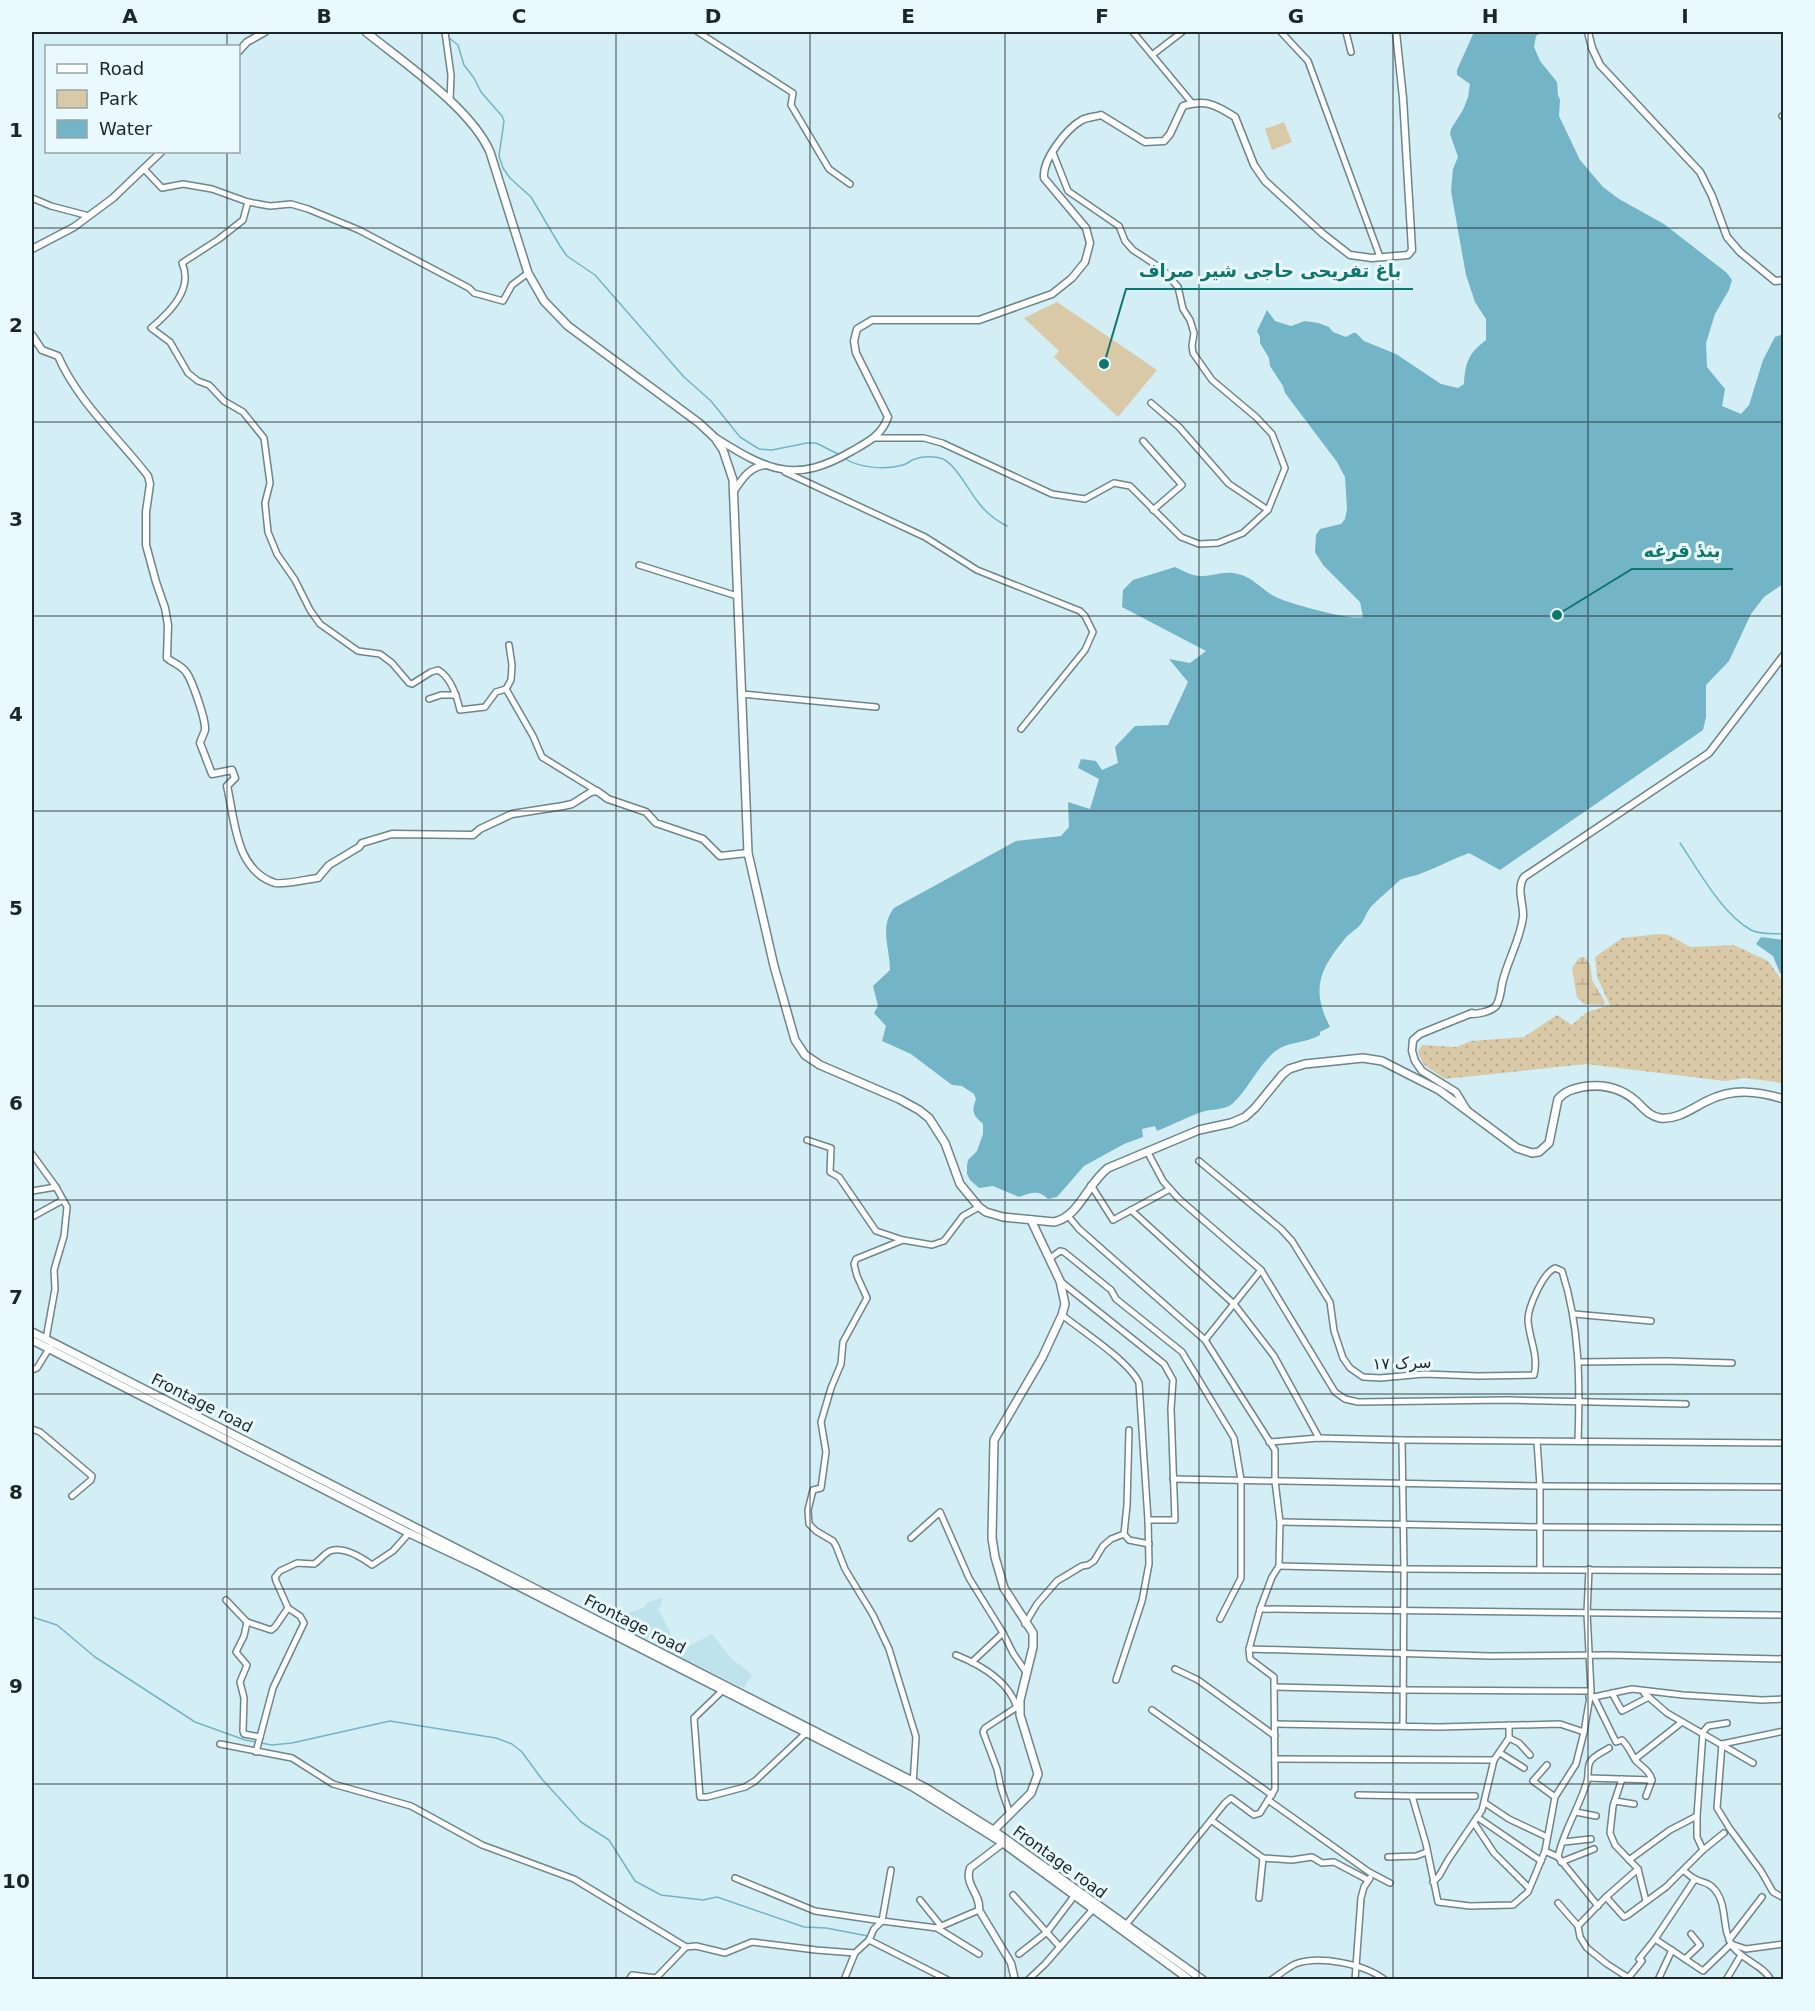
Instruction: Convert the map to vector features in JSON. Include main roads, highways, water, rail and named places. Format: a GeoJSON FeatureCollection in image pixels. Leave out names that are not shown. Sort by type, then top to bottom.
{"type":"FeatureCollection","features":[{"type":"Feature","properties":{"kind":"main road"},"geometry":{"type":"LineString","coordinates":[[366,32],[450,101],[476,128],[486,143],[528,273],[544,301],[568,326],[699,423],[715,438],[727,459],[734,491],[736,596],[748,853],[774,966],[792,1031],[805,1055],[820,1065],[899,1099],[929,1118],[945,1143],[960,1184],[979,1207],[994,1215],[1031,1220],[1054,1222],[1069,1217],[1091,1185],[1108,1168],[1207,1127],[1223,1125],[1245,1116],[1255,1108],[1282,1075],[1289,1069],[1305,1064],[1363,1058],[1382,1061],[1439,1090],[1516,1148],[1532,1153],[1539,1152],[1549,1143],[1558,1099],[1563,1093],[1576,1088],[1597,1085],[1620,1090],[1640,1104],[1650,1115],[1660,1118],[1671,1118],[1705,1101],[1732,1092],[1746,1091],[1784,1099]]}},
{"type":"Feature","properties":{"kind":"main road"},"geometry":{"type":"LineString","coordinates":[[1031,1220],[1060,1281],[1065,1304],[1042,1358],[994,1440],[992,1517],[994,1557],[1004,1588],[1033,1634],[1033,1647],[1020,1701],[1020,1715],[1038,1774],[1031,1793],[992,1832],[1003,1843],[1124,1928],[1191,1980]]}},
{"type":"Feature","properties":{"kind":"main road","name":"Frontage road"},"geometry":{"type":"LineString","coordinates":[[32,1332],[49,1344],[914,1784],[992,1832],[1124,1928],[1203,1980]]}},
{"type":"Feature","properties":{"kind":"main road"},"geometry":{"type":"LineString","coordinates":[[32,1340],[49,1344],[409,1533],[477,1565],[806,1733],[914,1784]]}},
{"type":"Feature","properties":{"kind":"water"},"geometry":{"type":"Polygon","coordinates":[[[1474,32],[1542,32],[1536,36],[1534,47],[1540,61],[1557,82],[1560,100],[1559,116],[1580,160],[1603,187],[1619,199],[1664,224],[1727,273],[1732,280],[1715,314],[1706,343],[1707,367],[1725,389],[1722,406],[1741,414],[1749,405],[1763,360],[1775,337],[1783,334],[1783,584],[1764,597],[1751,614],[1729,661],[1706,685],[1706,717],[1703,730],[1500,870],[1469,853],[1400,880],[1370,908],[1361,924],[1335,951],[1324,971],[1319,991],[1324,1014],[1330,1027],[1320,1032],[1320,1035],[1315,1038],[1277,1050],[1232,1104],[1199,1113],[1157,1131],[1155,1126],[1142,1129],[1143,1137],[1124,1144],[1084,1166],[1057,1197],[1048,1199],[1041,1194],[1034,1193],[1019,1197],[993,1186],[979,1188],[967,1174],[968,1160],[977,1151],[983,1134],[983,1124],[974,1113],[976,1099],[974,1094],[962,1086],[952,1085],[911,1054],[882,1041],[886,1026],[874,1013],[878,1006],[873,986],[890,970],[886,930],[890,915],[894,908],[1016,841],[1061,836],[1069,827],[1068,802],[1090,809],[1099,779],[1078,768],[1081,759],[1096,761],[1102,770],[1118,763],[1115,747],[1135,726],[1168,725],[1188,682],[1169,659],[1190,663],[1206,651],[1122,607],[1123,590],[1133,580],[1175,567],[1198,576],[1233,573],[1244,576],[1285,601],[1335,614],[1363,617],[1360,602],[1323,565],[1315,552],[1316,535],[1320,529],[1341,524],[1345,519],[1347,509],[1345,477],[1337,462],[1285,393],[1270,366],[1269,358],[1260,343],[1257,331],[1267,310],[1275,321],[1291,326],[1305,321],[1318,323],[1346,337],[1356,333],[1364,341],[1396,354],[1441,384],[1458,388],[1464,384],[1469,359],[1486,340],[1486,319],[1475,302],[1466,275],[1451,191],[1453,169],[1458,157],[1450,134],[1468,97],[1470,84],[1457,75],[1457,70],[1474,32]]]}},
{"type":"Feature","properties":{"kind":"water"},"geometry":{"type":"Polygon","coordinates":[[[1761,937],[1783,940],[1783,975],[1773,956],[1756,944],[1761,937]]]}},
{"type":"Feature","properties":{"kind":"waterway"},"geometry":{"type":"LineString","coordinates":[[449,38],[458,45],[464,65],[481,92],[502,116],[504,121],[499,156],[503,168],[510,178],[531,197],[567,256],[595,275],[684,377],[711,401],[740,437],[759,449],[772,450],[816,443],[840,455]]}},
{"type":"Feature","properties":{"kind":"waterway"},"geometry":{"type":"LineString","coordinates":[[844,458],[864,466],[881,468],[896,467],[922,457],[943,459],[957,472],[984,510],[1007,526]]}},
{"type":"Feature","properties":{"kind":"waterway"},"geometry":{"type":"LineString","coordinates":[[1680,843],[1712,891],[1740,923],[1759,933],[1784,934]]}},
{"type":"Feature","properties":{"kind":"waterway"},"geometry":{"type":"LineString","coordinates":[[32,1615],[57,1625],[95,1657],[195,1722],[245,1740],[272,1745],[292,1743],[390,1721],[496,1738],[512,1744],[522,1752],[541,1778],[581,1822],[609,1840],[635,1881],[661,1895],[703,1900],[717,1897],[804,1927],[826,1928],[868,1936]]}},
{"type":"Feature","properties":{"kind":"waterway"},"geometry":{"type":"LineString","coordinates":[[874,1940],[942,1974]]}},
{"type":"Feature","properties":{"kind":"place","name":"باغ تفریحی حاجی شیر صراف"},"geometry":{"type":"Point","coordinates":[1104,364]}},
{"type":"Feature","properties":{"kind":"place","name":"بندٔ قرغه"},"geometry":{"type":"Point","coordinates":[1557,615]}}]}
